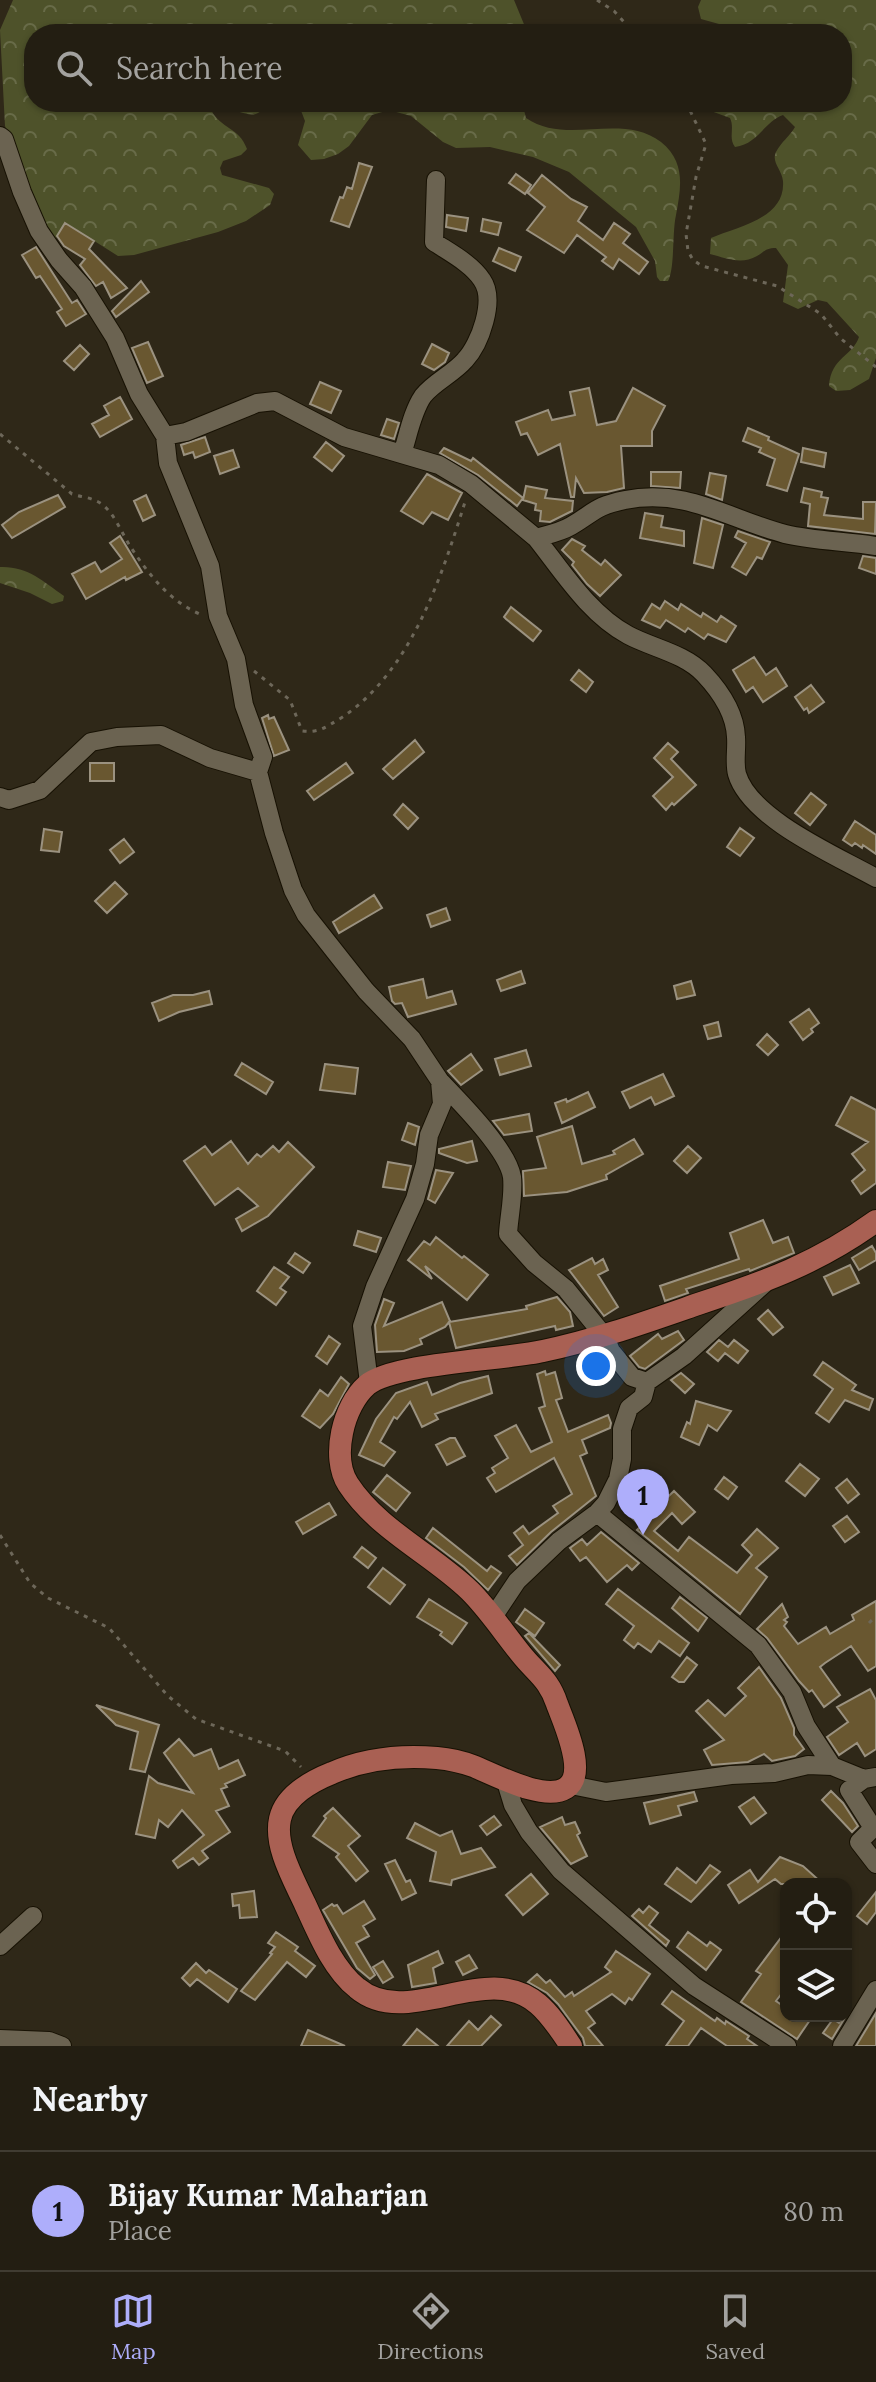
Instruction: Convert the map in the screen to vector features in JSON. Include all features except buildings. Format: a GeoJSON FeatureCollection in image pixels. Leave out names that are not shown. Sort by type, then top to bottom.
{"type":"FeatureCollection","features":[{"type":"Feature","properties":{"kind":"main road"},"geometry":{"type":"LineString","coordinates":[[571,2046],[555,2022],[535,2001],[511,1989],[485,1989],[403,2002],[381,2001],[357,1989],[335,1963],[288,1867],[280,1839],[280,1817],[292,1798],[314,1780],[359,1762],[437,1758],[471,1765],[506,1782],[542,1790],[563,1790],[571,1785],[576,1768],[551,1687],[469,1590],[398,1534],[346,1481],[340,1453],[342,1432],[355,1401],[369,1383],[412,1369],[537,1353],[605,1337],[766,1282],[842,1245],[876,1221]]}},
{"type":"Feature","properties":{"kind":"street"},"geometry":{"type":"LineString","coordinates":[[0,136],[4,139],[39,231],[83,287],[115,338],[139,394],[165,436],[168,463],[210,566],[218,616],[236,659],[244,705],[263,757],[258,772],[293,890],[306,915],[366,991],[412,1039],[440,1081],[476,1119],[509,1166],[512,1180],[508,1234],[534,1263],[566,1289],[605,1337],[611,1351],[632,1377],[647,1382]]}},
{"type":"Feature","properties":{"kind":"street"},"geometry":{"type":"LineString","coordinates":[[402,454],[423,396],[466,360],[478,341],[485,320],[487,300],[484,281],[434,242],[436,180]]}},
{"type":"Feature","properties":{"kind":"street"},"geometry":{"type":"LineString","coordinates":[[165,436],[186,432],[257,403],[275,401],[344,437],[439,465],[471,484],[536,538],[579,593],[602,616],[627,634],[700,670],[723,694],[736,733],[737,774],[754,803],[780,824],[876,878]]}},
{"type":"Feature","properties":{"kind":"street"},"geometry":{"type":"LineString","coordinates":[[536,538],[569,528],[599,506],[630,499],[676,498],[707,504],[737,519],[787,534],[876,546]]}},
{"type":"Feature","properties":{"kind":"street"},"geometry":{"type":"LineString","coordinates":[[0,797],[9,800],[40,790],[91,742],[117,737],[161,735],[210,758],[258,772]]}},
{"type":"Feature","properties":{"kind":"street"},"geometry":{"type":"LineString","coordinates":[[369,1383],[362,1326],[375,1287],[415,1199],[429,1135],[442,1104],[440,1081]]}},
{"type":"Feature","properties":{"kind":"street"},"geometry":{"type":"LineString","coordinates":[[493,1617],[517,1581],[606,1503],[618,1479],[622,1429],[629,1408],[643,1397],[647,1382],[684,1356],[766,1282]]}},
{"type":"Feature","properties":{"kind":"street"},"geometry":{"type":"LineString","coordinates":[[597,1513],[758,1645],[792,1692],[806,1726],[832,1766]]}},
{"type":"Feature","properties":{"kind":"street"},"geometry":{"type":"LineString","coordinates":[[571,1785],[606,1792],[731,1775],[774,1773],[808,1765],[832,1766],[870,1778]]}},
{"type":"Feature","properties":{"kind":"street"},"geometry":{"type":"LineString","coordinates":[[870,1778],[849,1790],[873,1828],[859,1842],[876,1864]]}},
{"type":"Feature","properties":{"kind":"street"},"geometry":{"type":"LineString","coordinates":[[506,1782],[513,1805],[529,1832],[561,1871],[694,1986],[787,2046]]}},
{"type":"Feature","properties":{"kind":"street"},"geometry":{"type":"LineString","coordinates":[[0,1946],[33,1916]]}},
{"type":"Feature","properties":{"kind":"street"},"geometry":{"type":"LineString","coordinates":[[842,2046],[876,1990]]}},
{"type":"Feature","properties":{"kind":"street"},"geometry":{"type":"LineString","coordinates":[[0,2039],[49,2041],[62,2046]]}},
{"type":"Feature","properties":{"kind":"path"},"geometry":{"type":"LineString","coordinates":[[597,0],[614,11],[626,24]]}},
{"type":"Feature","properties":{"kind":"path"},"geometry":{"type":"LineString","coordinates":[[691,112],[706,144],[687,218],[688,251],[693,260],[702,266],[777,286],[821,314],[840,338],[876,367]]}},
{"type":"Feature","properties":{"kind":"path"},"geometry":{"type":"LineString","coordinates":[[0,434],[72,494],[97,501],[110,512],[155,580],[171,597],[206,617],[218,616]]}},
{"type":"Feature","properties":{"kind":"path"},"geometry":{"type":"LineString","coordinates":[[236,659],[290,700],[302,731],[318,733],[356,708],[388,674],[425,612],[445,566],[471,484]]}},
{"type":"Feature","properties":{"kind":"path"},"geometry":{"type":"LineString","coordinates":[[0,1535],[30,1583],[48,1598],[109,1628],[168,1696],[196,1719],[285,1751],[314,1780]]}},
{"type":"Feature","properties":{"kind":"path"},"geometry":{"type":"LineString","coordinates":[[869,1623],[876,1616]]}},
{"type":"Feature","properties":{"kind":"green space"},"geometry":{"type":"Polygon","coordinates":[[[13,0],[514,0],[524,24],[24,24],[24,112],[212,112],[239,136],[247,149],[241,155],[223,161],[220,168],[222,175],[269,188],[274,194],[270,205],[246,221],[134,255],[118,256],[66,223],[55,240],[43,227],[5,126],[0,30],[13,0]]]}},
{"type":"Feature","properties":{"kind":"green space"},"geometry":{"type":"Polygon","coordinates":[[[701,0],[876,0],[876,358],[869,379],[850,390],[836,391],[829,386],[834,369],[859,337],[827,302],[818,300],[798,309],[783,302],[788,265],[776,248],[745,260],[710,254],[711,238],[758,220],[777,204],[783,181],[775,156],[795,127],[783,115],[750,142],[735,147],[730,118],[714,112],[852,112],[852,24],[719,24],[701,19],[698,7],[701,0]]]}},
{"type":"Feature","properties":{"kind":"green space"},"geometry":{"type":"Polygon","coordinates":[[[302,112],[382,112],[372,115],[349,146],[324,159],[311,160],[298,145],[305,121],[302,112]]]}},
{"type":"Feature","properties":{"kind":"green space"},"geometry":{"type":"Polygon","coordinates":[[[396,112],[524,112],[526,118],[542,126],[576,130],[629,130],[661,142],[675,158],[680,176],[672,268],[668,281],[660,281],[657,277],[655,261],[636,227],[569,172],[533,157],[490,147],[456,148],[443,142],[411,116],[396,112]]]}},
{"type":"Feature","properties":{"kind":"green space"},"geometry":{"type":"Polygon","coordinates":[[[0,567],[18,569],[34,576],[64,596],[63,601],[52,604],[0,583],[0,567]]]}},
{"type":"Feature","properties":{"kind":"place","name":"Bijay Kumar Maharjan"},"geometry":{"type":"Point","coordinates":[643,1535]}}]}
